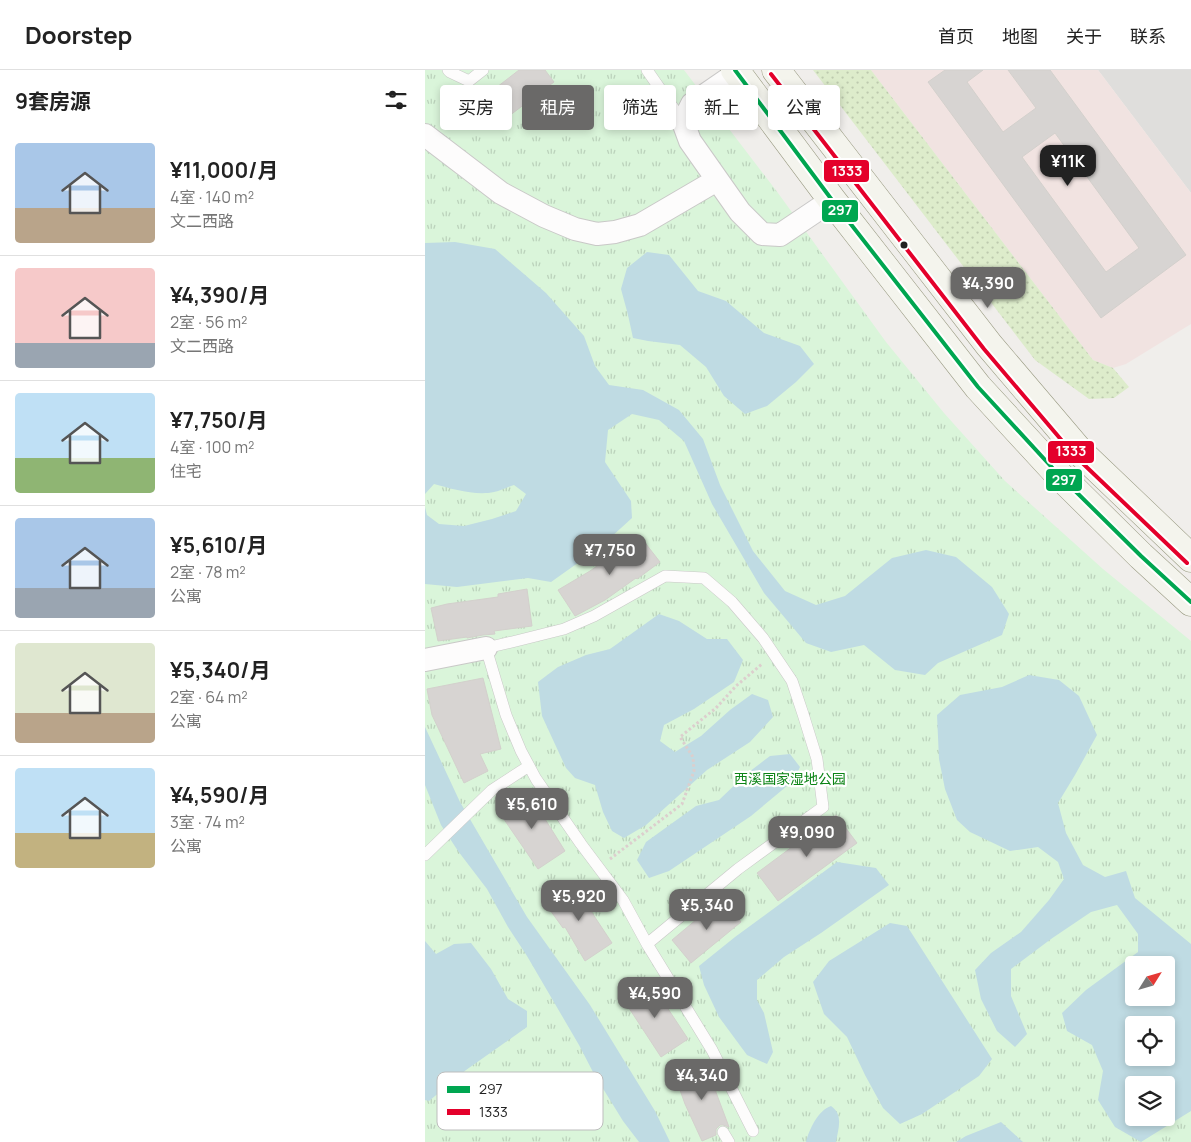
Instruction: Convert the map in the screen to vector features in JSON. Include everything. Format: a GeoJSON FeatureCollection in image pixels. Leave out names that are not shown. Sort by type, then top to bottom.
{"type":"FeatureCollection","features":[{"type":"Feature","properties":{"kind":"main road"},"geometry":{"type":"LineString","coordinates":[[777,70],[995,352],[1080,452],[1191,558]]}},
{"type":"Feature","properties":{"kind":"main road"},"geometry":{"type":"LineString","coordinates":[[736,71],[832,200],[978,388],[1057,474],[1191,602]]}},
{"type":"Feature","properties":{"kind":"street"},"geometry":{"type":"LineString","coordinates":[[736,71],[692,104],[683,122],[690,141],[740,212],[762,234],[780,235],[832,200]]}},
{"type":"Feature","properties":{"kind":"street"},"geometry":{"type":"LineString","coordinates":[[425,135],[501,193],[544,216],[575,229],[597,234],[615,232],[640,225],[717,180]]}},
{"type":"Feature","properties":{"kind":"street"},"geometry":{"type":"LineString","coordinates":[[425,660],[486,648]]}},
{"type":"Feature","properties":{"kind":"lane"},"geometry":{"type":"LineString","coordinates":[[448,70],[469,80],[483,70]]}},
{"type":"Feature","properties":{"kind":"lane"},"geometry":{"type":"LineString","coordinates":[[647,70],[683,122]]}},
{"type":"Feature","properties":{"kind":"lane"},"geometry":{"type":"LineString","coordinates":[[647,944],[737,870],[823,807],[817,759],[792,681],[763,638],[732,602],[704,578],[665,576],[594,616],[565,629],[486,648],[506,715],[521,751],[536,779],[623,900],[647,944],[712,1050],[753,1131]]}},
{"type":"Feature","properties":{"kind":"lane"},"geometry":{"type":"LineString","coordinates":[[425,854],[493,790],[529,766]]}},
{"type":"Feature","properties":{"kind":"path"},"geometry":{"type":"LineString","coordinates":[[599,868],[682,804],[695,772],[693,756],[680,737],[716,708],[737,686],[774,654]]}},
{"type":"Feature","properties":{"kind":"shaded area"},"geometry":{"type":"Polygon","coordinates":[[[871,70],[1098,70],[1191,193],[1191,324],[1126,364],[1113,368],[1093,360],[871,70]]]}},
{"type":"Feature","properties":{"kind":"shaded area"},"geometry":{"type":"Polygon","coordinates":[[[1098,70],[1191,70],[1191,193],[1098,70]]]}},
{"type":"Feature","properties":{"kind":"green space","name":"西溪国家湿地公园"},"geometry":{"type":"Polygon","coordinates":[[[425,70],[684,70],[695,85],[686,85],[686,130],[730,130],[886,342],[944,413],[1005,481],[1103,569],[1191,641],[1191,1142],[425,1142],[425,70]]]}},
{"type":"Feature","properties":{"kind":"green space"},"geometry":{"type":"Polygon","coordinates":[[[813,70],[871,70],[1093,360],[1113,368],[1129,387],[1114,398],[1089,399],[1035,360],[840,105],[840,85],[824,85],[813,70]]]}},
{"type":"Feature","properties":{"kind":"water"},"geometry":{"type":"Polygon","coordinates":[[[455,242],[495,249],[546,293],[584,336],[595,366],[609,385],[643,390],[679,410],[703,439],[720,485],[753,551],[785,591],[816,605],[845,596],[892,558],[926,550],[956,557],[992,587],[1009,614],[1002,635],[938,663],[925,675],[895,670],[864,645],[831,652],[806,643],[764,593],[712,504],[684,441],[659,420],[632,414],[608,430],[605,462],[631,501],[632,518],[599,548],[551,582],[528,578],[457,587],[425,584],[425,507],[427,515],[439,524],[464,526],[516,511],[526,494],[514,485],[497,491],[480,493],[434,484],[425,494],[425,243],[455,242]]]}},
{"type":"Feature","properties":{"kind":"water"},"geometry":{"type":"Polygon","coordinates":[[[647,252],[669,255],[698,291],[726,301],[764,333],[800,346],[814,364],[767,406],[745,414],[724,396],[706,367],[680,345],[633,338],[621,289],[627,268],[647,252]]]}},
{"type":"Feature","properties":{"kind":"water"},"geometry":{"type":"Polygon","coordinates":[[[659,614],[679,621],[707,639],[727,639],[743,660],[734,682],[694,709],[664,725],[660,741],[675,752],[701,736],[730,710],[752,694],[768,700],[773,717],[750,742],[707,770],[646,825],[624,838],[612,831],[603,812],[595,785],[575,778],[566,768],[542,716],[538,682],[558,667],[586,655],[610,649],[659,614]]]}},
{"type":"Feature","properties":{"kind":"water"},"geometry":{"type":"Polygon","coordinates":[[[1029,675],[1059,680],[1079,696],[1097,735],[1058,803],[1066,833],[1083,865],[1105,877],[1126,871],[1135,898],[1191,944],[1191,1111],[1175,1121],[1175,1076],[1125,1076],[1125,1126],[1167,1126],[1141,1142],[1115,1127],[1098,1100],[1103,1071],[1092,1045],[1067,1031],[1062,1013],[1086,990],[1125,962],[1125,1006],[1175,1006],[1175,956],[1133,956],[1138,952],[1138,934],[1117,905],[1091,912],[1011,969],[1011,996],[1027,1034],[1015,1047],[997,1031],[981,999],[975,970],[991,953],[1021,932],[1049,900],[1064,879],[1058,862],[1038,847],[1010,851],[970,832],[957,820],[945,789],[939,759],[937,715],[960,695],[1002,687],[1029,675]]]}},
{"type":"Feature","properties":{"kind":"water"},"geometry":{"type":"Polygon","coordinates":[[[425,727],[460,802],[527,917],[590,1005],[655,1111],[670,1142],[639,1142],[623,1121],[603,1089],[603,1072],[593,1072],[487,889],[441,825],[425,785],[425,727]]]}},
{"type":"Feature","properties":{"kind":"water"},"geometry":{"type":"Polygon","coordinates":[[[790,754],[800,767],[793,781],[751,816],[669,871],[649,878],[637,860],[646,842],[696,806],[719,800],[745,775],[770,756],[790,754]]]}},
{"type":"Feature","properties":{"kind":"water"},"geometry":{"type":"Polygon","coordinates":[[[837,862],[876,868],[889,885],[784,957],[757,980],[757,1000],[764,1013],[773,1052],[767,1064],[747,1055],[719,1017],[704,985],[699,966],[837,862]]]}},
{"type":"Feature","properties":{"kind":"water"},"geometry":{"type":"Polygon","coordinates":[[[890,923],[907,926],[992,1059],[979,1076],[922,1114],[900,1124],[883,1108],[847,1037],[824,1014],[813,982],[829,961],[890,923]]]}},
{"type":"Feature","properties":{"kind":"water"},"geometry":{"type":"Polygon","coordinates":[[[425,941],[436,954],[454,944],[471,943],[491,969],[508,999],[527,1011],[527,1027],[464,1072],[437,1072],[437,1094],[429,1101],[425,1100],[425,941]]]}},
{"type":"Feature","properties":{"kind":"water"},"geometry":{"type":"Polygon","coordinates":[[[831,1106],[839,1118],[836,1142],[806,1142],[818,1116],[831,1106]]]}},
{"type":"Feature","properties":{"kind":"water"},"geometry":{"type":"Polygon","coordinates":[[[1001,1122],[1023,1142],[956,1142],[966,1136],[1001,1122]]]}},
{"type":"Feature","properties":{"kind":"building"},"geometry":{"type":"Polygon","coordinates":[[[519,70],[545,70],[554,82],[550,85],[522,85],[522,106],[512,114],[512,85],[500,85],[519,70]]]}},
{"type":"Feature","properties":{"kind":"building"},"geometry":{"type":"Polygon","coordinates":[[[945,70],[983,70],[967,82],[1003,132],[1036,108],[1008,70],[1050,70],[1186,255],[1101,318],[928,82],[945,70]],[[1055,133],[1022,157],[1106,272],[1139,248],[1055,133]]]}},
{"type":"Feature","properties":{"kind":"building"},"geometry":{"type":"Polygon","coordinates":[[[639,535],[660,562],[605,600],[575,616],[558,590],[590,571],[617,552],[616,550],[639,535]]]}},
{"type":"Feature","properties":{"kind":"building"},"geometry":{"type":"Polygon","coordinates":[[[527,589],[532,626],[494,631],[495,634],[438,641],[431,608],[498,597],[498,594],[527,589]]]}},
{"type":"Feature","properties":{"kind":"building"},"geometry":{"type":"Polygon","coordinates":[[[483,678],[501,749],[480,754],[488,771],[464,783],[432,715],[427,689],[483,678]]]}},
{"type":"Feature","properties":{"kind":"building"},"geometry":{"type":"Polygon","coordinates":[[[526,792],[546,818],[565,851],[538,869],[499,812],[526,792]]]}},
{"type":"Feature","properties":{"kind":"building"},"geometry":{"type":"Polygon","coordinates":[[[836,815],[857,843],[778,901],[757,873],[808,835],[809,837],[836,815]]]}},
{"type":"Feature","properties":{"kind":"building"},"geometry":{"type":"Polygon","coordinates":[[[573,884],[612,943],[585,961],[565,927],[563,928],[545,903],[573,884]]]}},
{"type":"Feature","properties":{"kind":"building"},"geometry":{"type":"Polygon","coordinates":[[[722,898],[741,922],[691,963],[672,940],[722,898]]]}},
{"type":"Feature","properties":{"kind":"building"},"geometry":{"type":"Polygon","coordinates":[[[649,980],[688,1039],[661,1057],[623,999],[649,980]]]}},
{"type":"Feature","properties":{"kind":"building"},"geometry":{"type":"Polygon","coordinates":[[[705,1063],[729,1127],[720,1125],[716,1129],[716,1135],[702,1141],[685,1104],[675,1076],[705,1063]]]}},
{"type":"Feature","properties":{"kind":"transit line","name":"297"},"geometry":{"type":"LineString","coordinates":[[735,70],[832,200],[978,387],[1058,474],[1141,556],[1191,602]]}},
{"type":"Feature","properties":{"kind":"transit line","name":"1333"},"geometry":{"type":"LineString","coordinates":[[771,74],[984,349],[1075,456],[1187,563]]}}]}
